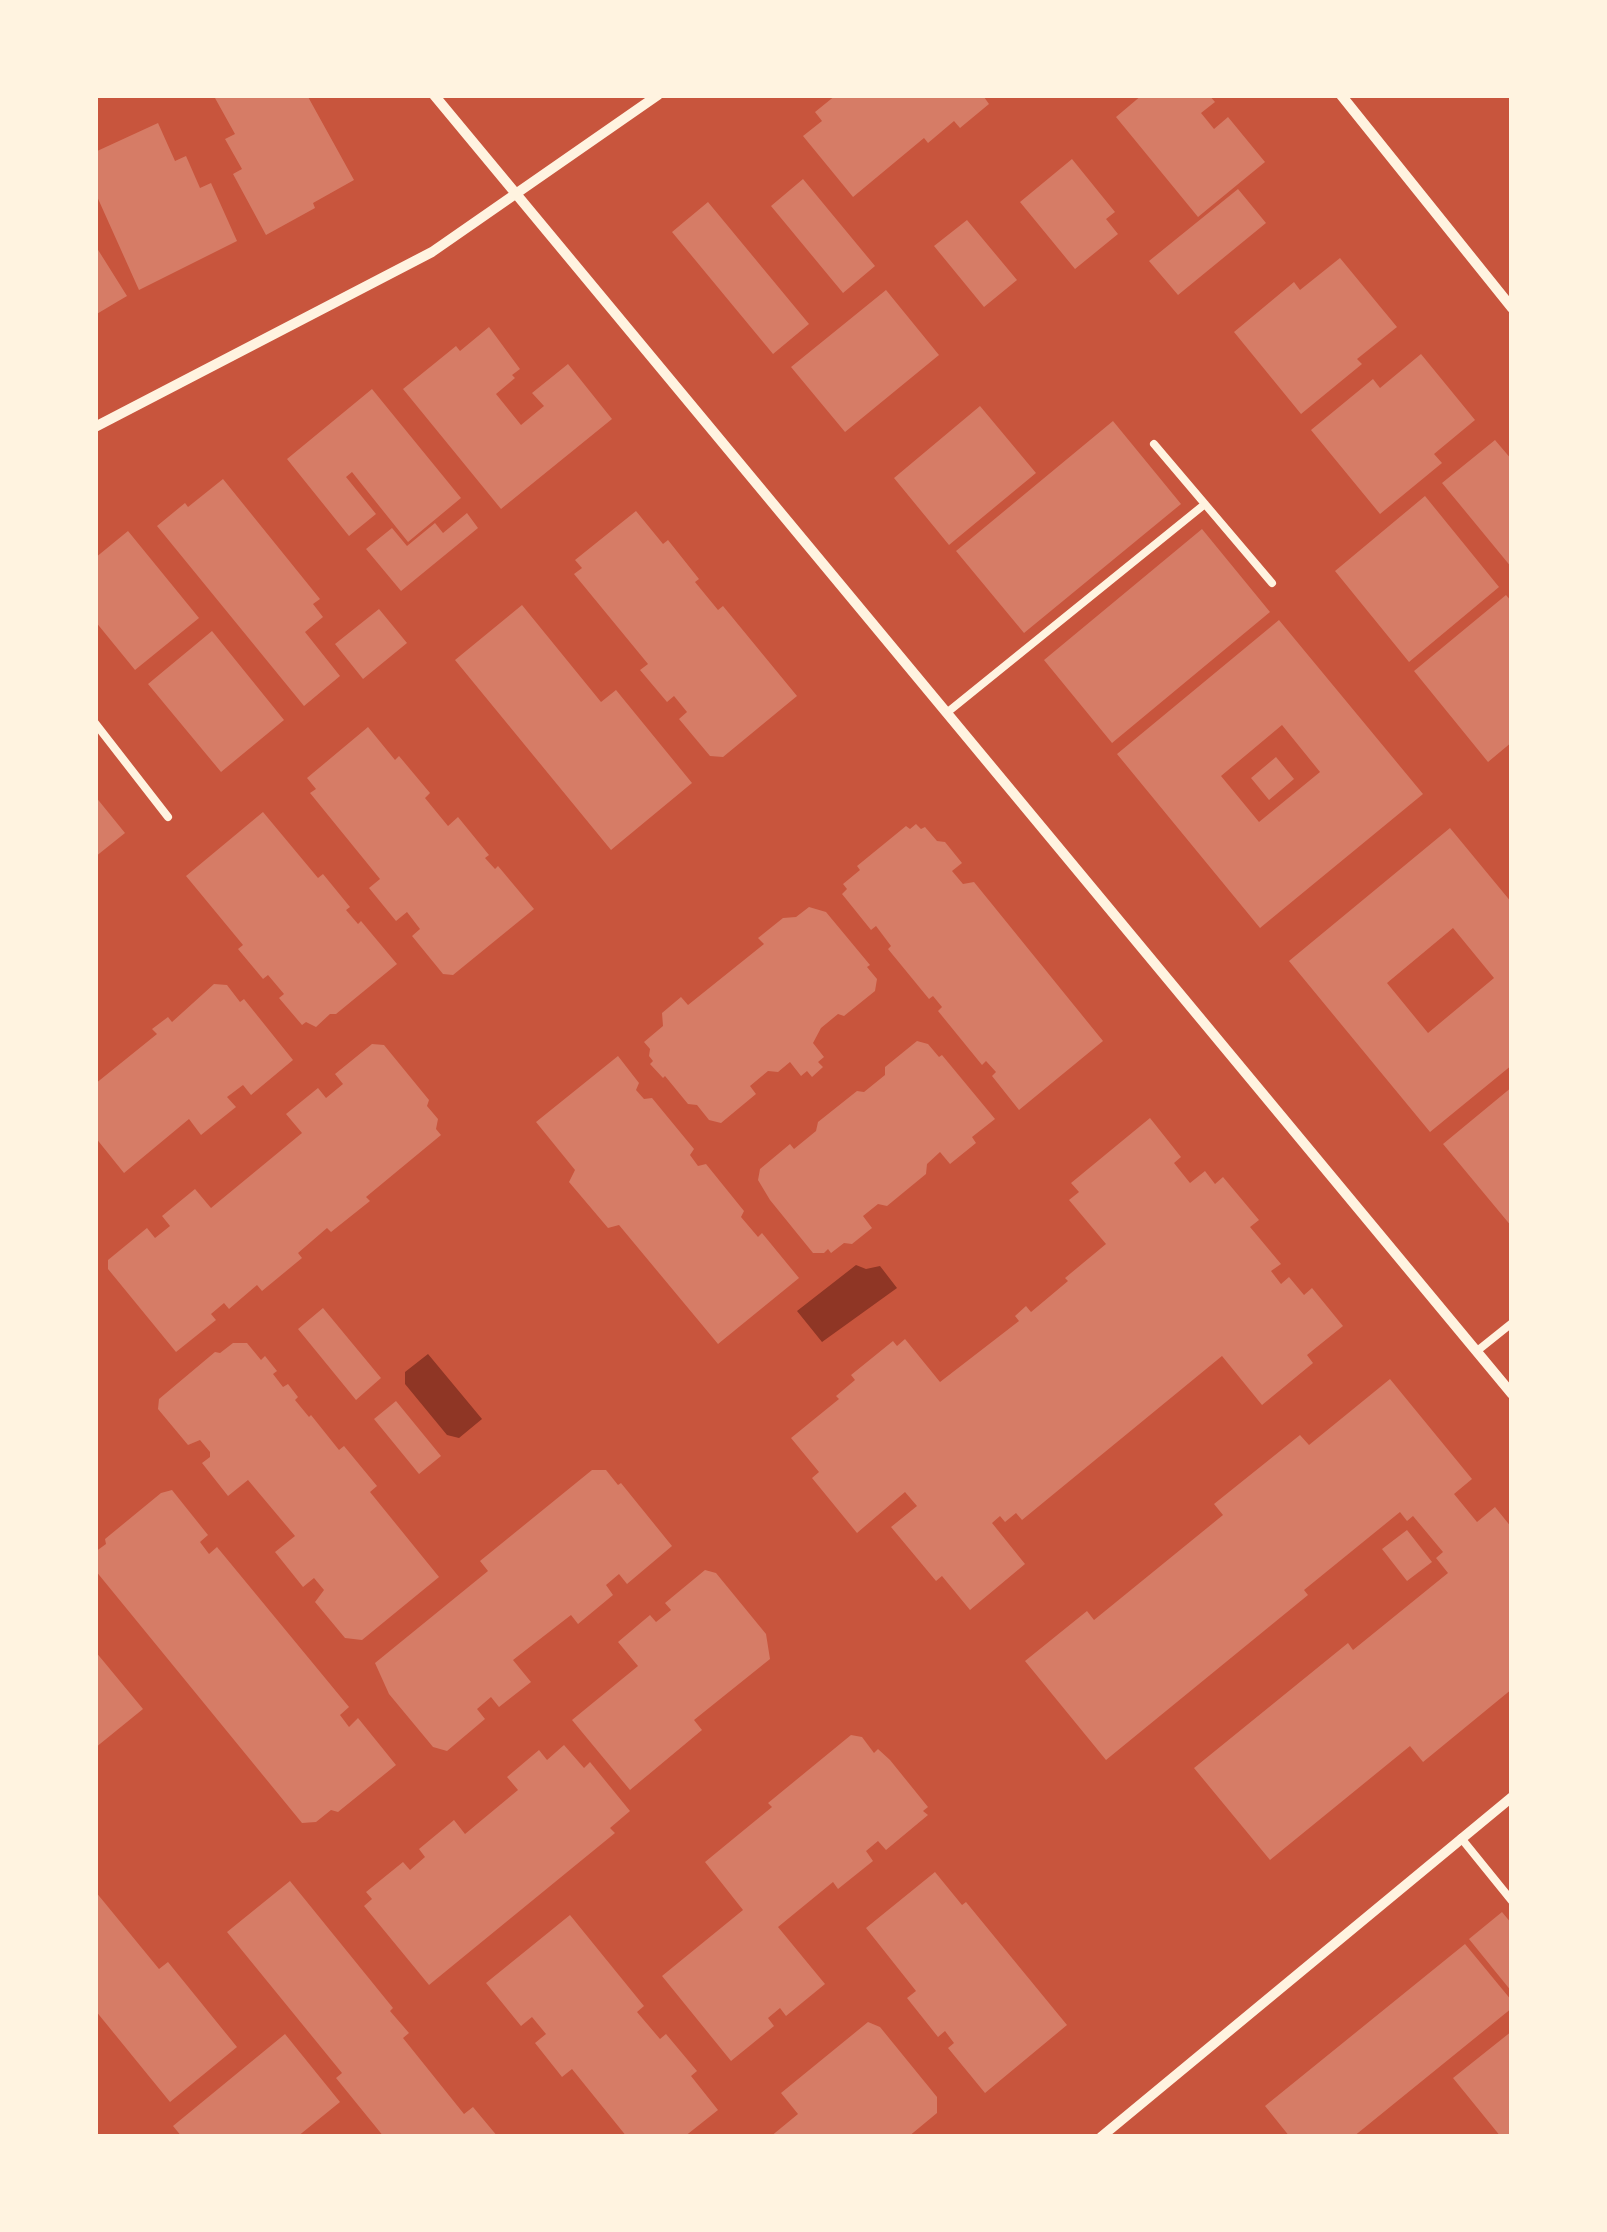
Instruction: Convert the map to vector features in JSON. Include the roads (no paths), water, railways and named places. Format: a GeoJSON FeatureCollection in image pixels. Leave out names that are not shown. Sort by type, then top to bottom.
{"type":"FeatureCollection","features":[{"type":"Feature","properties":{"kind":"street"},"geometry":{"type":"LineString","coordinates":[[434,95],[1512,1394]]}},
{"type":"Feature","properties":{"kind":"street"},"geometry":{"type":"LineString","coordinates":[[95,427],[432,252],[658,95]]}},
{"type":"Feature","properties":{"kind":"street"},"geometry":{"type":"LineString","coordinates":[[1341,95],[1512,308]]}},
{"type":"Feature","properties":{"kind":"street"},"geometry":{"type":"LineString","coordinates":[[1101,2137],[1512,1797]]}},
{"type":"Feature","properties":{"kind":"lane"},"geometry":{"type":"LineString","coordinates":[[1154,444],[1272,583]]}},
{"type":"Feature","properties":{"kind":"lane"},"geometry":{"type":"LineString","coordinates":[[948,712],[1205,504]]}},
{"type":"Feature","properties":{"kind":"lane"},"geometry":{"type":"LineString","coordinates":[[95,724],[168,817]]}},
{"type":"Feature","properties":{"kind":"lane"},"geometry":{"type":"LineString","coordinates":[[1476,1351],[1512,1323]]}},
{"type":"Feature","properties":{"kind":"lane"},"geometry":{"type":"LineString","coordinates":[[1461,1838],[1512,1900]]}}]}
